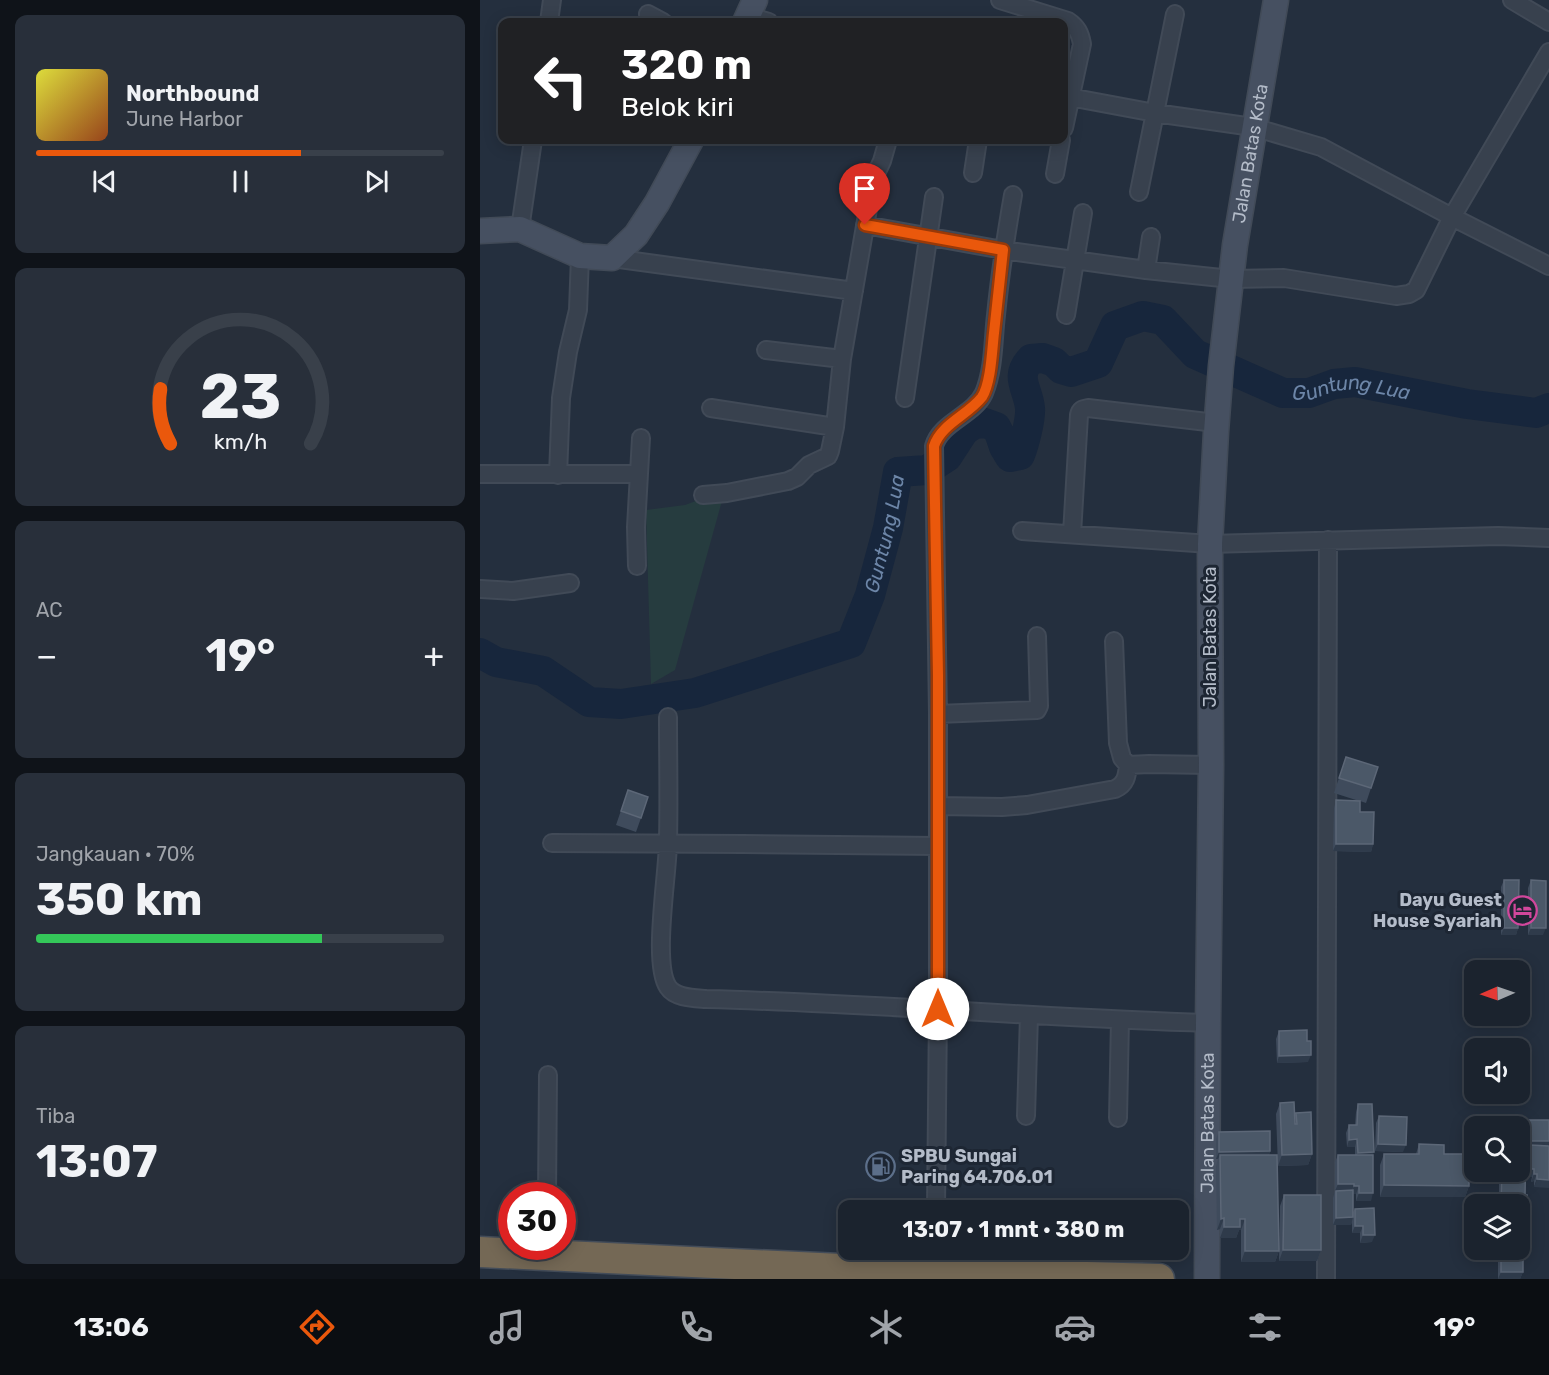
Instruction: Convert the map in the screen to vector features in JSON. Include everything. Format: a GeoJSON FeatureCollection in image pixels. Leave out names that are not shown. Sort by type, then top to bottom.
{"type":"FeatureCollection","features":[{"type":"Feature","properties":{"kind":"highway"},"geometry":{"type":"LineString","coordinates":[[480,1252],[498,1252]]}},
{"type":"Feature","properties":{"kind":"highway"},"geometry":{"type":"LineString","coordinates":[[576,1252],[936,1261],[1005,1276],[1160,1279]]}},
{"type":"Feature","properties":{"kind":"street"},"geometry":{"type":"LineString","coordinates":[[550,18],[552,0]]}},
{"type":"Feature","properties":{"kind":"street"},"geometry":{"type":"LineString","coordinates":[[1000,0],[1058,18]]}},
{"type":"Feature","properties":{"kind":"street","name":"Jalan Batas Kota"},"geometry":{"type":"LineString","coordinates":[[1207,1279],[1210,544],[1216,423],[1231,279],[1253,128],[1276,0]]}},
{"type":"Feature","properties":{"kind":"street"},"geometry":{"type":"LineString","coordinates":[[1512,0],[1549,22]]}},
{"type":"Feature","properties":{"kind":"street"},"geometry":{"type":"LineString","coordinates":[[1139,192],[1175,14]]}},
{"type":"Feature","properties":{"kind":"street"},"geometry":{"type":"LineString","coordinates":[[1068,21],[1080,33],[1082,44],[1068,93]]}},
{"type":"Feature","properties":{"kind":"street"},"geometry":{"type":"LineString","coordinates":[[865,225],[1003,250],[1146,270],[1231,279],[1284,278],[1396,296],[1409,294],[1416,290],[1452,218],[1549,51]]}},
{"type":"Feature","properties":{"kind":"street"},"geometry":{"type":"LineString","coordinates":[[1068,96],[1155,113],[1253,128],[1321,147],[1452,218],[1549,266]]}},
{"type":"Feature","properties":{"kind":"street"},"geometry":{"type":"LineString","coordinates":[[520,229],[532,144]]}},
{"type":"Feature","properties":{"kind":"street"},"geometry":{"type":"LineString","coordinates":[[612,258],[642,227],[689,144]]}},
{"type":"Feature","properties":{"kind":"street"},"geometry":{"type":"LineString","coordinates":[[703,495],[727,493],[788,481],[797,477],[809,465],[828,456],[835,427],[842,359],[873,180],[887,144]]}},
{"type":"Feature","properties":{"kind":"street"},"geometry":{"type":"LineString","coordinates":[[973,173],[977,144]]}},
{"type":"Feature","properties":{"kind":"street"},"geometry":{"type":"LineString","coordinates":[[1055,174],[1060,144]]}},
{"type":"Feature","properties":{"kind":"street"},"geometry":{"type":"LineString","coordinates":[[936,1200],[938,714],[934,446],[936,438],[968,412],[983,395],[990,372],[1003,250],[1013,195]]}},
{"type":"Feature","properties":{"kind":"street"},"geometry":{"type":"LineString","coordinates":[[905,398],[934,197]]}},
{"type":"Feature","properties":{"kind":"street"},"geometry":{"type":"LineString","coordinates":[[1066,315],[1083,213]]}},
{"type":"Feature","properties":{"kind":"street"},"geometry":{"type":"LineString","coordinates":[[480,231],[520,229],[580,256],[612,258],[854,291]]}},
{"type":"Feature","properties":{"kind":"street"},"geometry":{"type":"LineString","coordinates":[[1146,270],[1151,237]]}},
{"type":"Feature","properties":{"kind":"street"},"geometry":{"type":"LineString","coordinates":[[558,475],[561,398],[568,352],[578,310],[580,256]]}},
{"type":"Feature","properties":{"kind":"street"},"geometry":{"type":"LineString","coordinates":[[766,350],[842,359]]}},
{"type":"Feature","properties":{"kind":"street"},"geometry":{"type":"LineString","coordinates":[[711,408],[835,427]]}},
{"type":"Feature","properties":{"kind":"street"},"geometry":{"type":"LineString","coordinates":[[1072,534],[1080,411],[1088,408],[1216,423]]}},
{"type":"Feature","properties":{"kind":"street"},"geometry":{"type":"LineString","coordinates":[[637,566],[636,527],[641,438]]}},
{"type":"Feature","properties":{"kind":"street"},"geometry":{"type":"LineString","coordinates":[[480,474],[639,474]]}},
{"type":"Feature","properties":{"kind":"street"},"geometry":{"type":"LineString","coordinates":[[1022,531],[1210,544],[1498,536],[1549,537]]}},
{"type":"Feature","properties":{"kind":"street"},"geometry":{"type":"LineString","coordinates":[[1326,1279],[1328,540]]}},
{"type":"Feature","properties":{"kind":"street"},"geometry":{"type":"LineString","coordinates":[[480,589],[513,591],[570,583]]}},
{"type":"Feature","properties":{"kind":"street"},"geometry":{"type":"LineString","coordinates":[[938,714],[1037,710],[1039,706],[1037,636]]}},
{"type":"Feature","properties":{"kind":"street"},"geometry":{"type":"LineString","coordinates":[[1114,641],[1118,743],[1122,758],[1128,765]]}},
{"type":"Feature","properties":{"kind":"street"},"geometry":{"type":"LineString","coordinates":[[668,717],[668,844],[661,944],[662,974],[669,989],[682,996],[706,999],[1208,1023]]}},
{"type":"Feature","properties":{"kind":"street"},"geometry":{"type":"LineString","coordinates":[[938,806],[1027,805],[1115,789],[1125,782],[1128,765]]}},
{"type":"Feature","properties":{"kind":"street"},"geometry":{"type":"LineString","coordinates":[[1128,765],[1210,765]]}},
{"type":"Feature","properties":{"kind":"street"},"geometry":{"type":"LineString","coordinates":[[552,843],[938,846]]}},
{"type":"Feature","properties":{"kind":"street"},"geometry":{"type":"LineString","coordinates":[[1026,1116],[1029,1015]]}},
{"type":"Feature","properties":{"kind":"street"},"geometry":{"type":"LineString","coordinates":[[1118,1118],[1120,1020]]}},
{"type":"Feature","properties":{"kind":"street"},"geometry":{"type":"LineString","coordinates":[[547,1182],[548,1075]]}},
{"type":"Feature","properties":{"kind":"green space"},"geometry":{"type":"Polygon","coordinates":[[[725,490],[675,670],[651,684],[646,510],[685,505],[725,490]]]}},
{"type":"Feature","properties":{"kind":"building"},"geometry":{"type":"Polygon","coordinates":[[[1346,757],[1378,767],[1371,788],[1339,778],[1346,757]]]}},
{"type":"Feature","properties":{"kind":"building"},"geometry":{"type":"Polygon","coordinates":[[[628,790],[648,797],[641,818],[621,811],[628,790]]]}},
{"type":"Feature","properties":{"kind":"building"},"geometry":{"type":"Polygon","coordinates":[[[1336,800],[1360,801],[1360,812],[1374,812],[1373,844],[1336,844],[1336,800]]]}},
{"type":"Feature","properties":{"kind":"building"},"geometry":{"type":"Polygon","coordinates":[[[1504,880],[1519,880],[1518,928],[1504,928],[1504,880]]]}},
{"type":"Feature","properties":{"kind":"building"},"geometry":{"type":"Polygon","coordinates":[[[1531,880],[1546,881],[1546,928],[1531,928],[1531,880]]]}},
{"type":"Feature","properties":{"kind":"building"},"geometry":{"type":"Polygon","coordinates":[[[1307,1030],[1307,1041],[1311,1041],[1311,1055],[1279,1056],[1279,1031],[1307,1030]]]}},
{"type":"Feature","properties":{"kind":"building"},"geometry":{"type":"Polygon","coordinates":[[[1294,1102],[1295,1124],[1297,1124],[1296,1113],[1311,1112],[1312,1154],[1282,1155],[1280,1103],[1294,1102]]]}},
{"type":"Feature","properties":{"kind":"building"},"geometry":{"type":"Polygon","coordinates":[[[1358,1104],[1372,1104],[1374,1152],[1358,1153],[1357,1139],[1349,1140],[1349,1125],[1357,1125],[1358,1104]]]}},
{"type":"Feature","properties":{"kind":"building"},"geometry":{"type":"Polygon","coordinates":[[[1379,1116],[1407,1117],[1406,1145],[1378,1144],[1379,1116]]]}},
{"type":"Feature","properties":{"kind":"building"},"geometry":{"type":"Polygon","coordinates":[[[1530,1120],[1549,1120],[1549,1141],[1530,1141],[1530,1120]]]}},
{"type":"Feature","properties":{"kind":"building"},"geometry":{"type":"Polygon","coordinates":[[[1270,1131],[1270,1151],[1219,1152],[1219,1132],[1270,1131]]]}},
{"type":"Feature","properties":{"kind":"building"},"geometry":{"type":"Polygon","coordinates":[[[1419,1144],[1444,1145],[1444,1154],[1464,1154],[1464,1182],[1469,1182],[1469,1186],[1384,1185],[1384,1154],[1419,1154],[1419,1144]]]}},
{"type":"Feature","properties":{"kind":"building"},"geometry":{"type":"Polygon","coordinates":[[[1530,1145],[1549,1146],[1549,1180],[1537,1179],[1534,1169],[1530,1169],[1530,1145]]]}},
{"type":"Feature","properties":{"kind":"building"},"geometry":{"type":"Polygon","coordinates":[[[1220,1155],[1277,1155],[1279,1251],[1245,1251],[1245,1219],[1240,1219],[1240,1227],[1224,1227],[1224,1218],[1221,1219],[1220,1155]]]}},
{"type":"Feature","properties":{"kind":"building"},"geometry":{"type":"Polygon","coordinates":[[[1338,1155],[1373,1155],[1373,1193],[1359,1193],[1359,1186],[1354,1186],[1354,1184],[1338,1184],[1338,1155]]]}},
{"type":"Feature","properties":{"kind":"building"},"geometry":{"type":"Polygon","coordinates":[[[1502,1182],[1525,1182],[1525,1194],[1501,1194],[1502,1182]]]}},
{"type":"Feature","properties":{"kind":"building"},"geometry":{"type":"Polygon","coordinates":[[[1353,1190],[1353,1217],[1336,1218],[1336,1191],[1353,1190]]]}},
{"type":"Feature","properties":{"kind":"building"},"geometry":{"type":"Polygon","coordinates":[[[1284,1195],[1321,1195],[1321,1250],[1283,1250],[1284,1195]]]}},
{"type":"Feature","properties":{"kind":"building"},"geometry":{"type":"Polygon","coordinates":[[[1374,1208],[1375,1235],[1363,1235],[1363,1226],[1355,1226],[1355,1209],[1374,1208]]]}},
{"type":"Feature","properties":{"kind":"building"},"geometry":{"type":"Polygon","coordinates":[[[1501,1260],[1523,1260],[1523,1272],[1501,1272],[1501,1260]]]}},
{"type":"Feature","properties":{"kind":"waterway","name":"Guntung Lua"},"geometry":{"type":"LineString","coordinates":[[480,653],[496,662],[543,671],[589,702],[621,704],[695,693],[851,643],[870,595],[888,528],[898,472],[927,470],[947,457],[964,431],[974,424],[985,423],[996,427],[1010,457],[1020,455],[1030,413],[1023,383],[1023,371],[1031,359],[1043,358],[1071,372],[1098,363],[1115,326],[1143,316],[1163,320],[1195,354],[1283,393],[1309,393],[1334,384],[1355,382],[1467,404],[1536,413],[1549,408]]}},
{"type":"Feature","properties":{"kind":"place","name":"Dayu Guest House Syariah"},"geometry":{"type":"Point","coordinates":[1523,910]}},
{"type":"Feature","properties":{"kind":"place","name":"SPBU Sungai Paring 64.706.01"},"geometry":{"type":"Point","coordinates":[880,1166]}},
{"type":"Feature","properties":{"kind":"route"},"geometry":{"type":"LineString","coordinates":[[865,225],[1003,250],[990,372],[983,395],[968,412],[936,438],[934,446],[938,675],[938,1009]]}}]}
